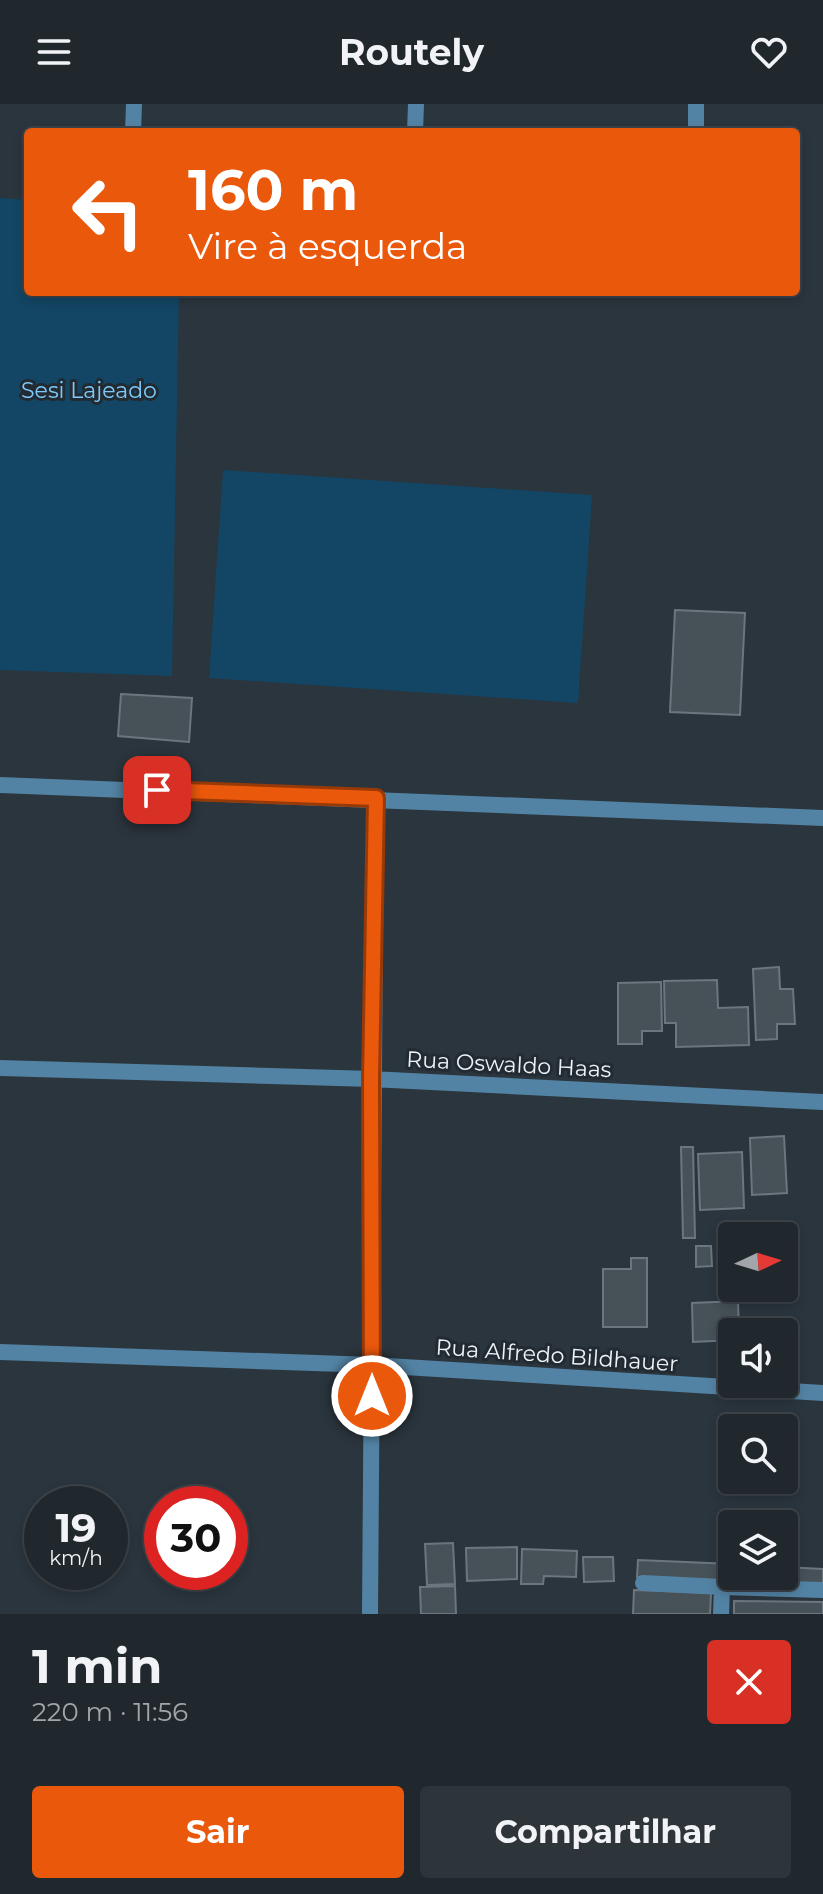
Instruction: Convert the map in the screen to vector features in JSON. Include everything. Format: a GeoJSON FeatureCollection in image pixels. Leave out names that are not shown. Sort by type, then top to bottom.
{"type":"FeatureCollection","features":[{"type":"Feature","properties":{"kind":"street"},"geometry":{"type":"LineString","coordinates":[[133,128],[134,104]]}},
{"type":"Feature","properties":{"kind":"street"},"geometry":{"type":"LineString","coordinates":[[415,128],[416,104]]}},
{"type":"Feature","properties":{"kind":"street"},"geometry":{"type":"LineString","coordinates":[[696,104],[696,128]]}},
{"type":"Feature","properties":{"kind":"street"},"geometry":{"type":"LineString","coordinates":[[0,785],[823,818]]}},
{"type":"Feature","properties":{"kind":"street"},"geometry":{"type":"LineString","coordinates":[[370,1614],[371,1079],[376,798]]}},
{"type":"Feature","properties":{"kind":"street","name":"Rua Oswaldo Haas"},"geometry":{"type":"LineString","coordinates":[[0,1068],[371,1079],[823,1102]]}},
{"type":"Feature","properties":{"kind":"street","name":"Rua Alfredo Bildhauer"},"geometry":{"type":"LineString","coordinates":[[0,1352],[372,1365],[823,1393]]}},
{"type":"Feature","properties":{"kind":"street"},"geometry":{"type":"LineString","coordinates":[[643,1583],[718,1587]]}},
{"type":"Feature","properties":{"kind":"street"},"geometry":{"type":"LineString","coordinates":[[798,1589],[823,1590]]}},
{"type":"Feature","properties":{"kind":"street"},"geometry":{"type":"LineString","coordinates":[[721,1614],[722,1590]]}},
{"type":"Feature","properties":{"kind":"green space","name":"Sesi Lajeado"},"geometry":{"type":"Polygon","coordinates":[[[0,198],[24,200],[24,296],[179,296],[172,676],[0,670],[0,198]]]}},
{"type":"Feature","properties":{"kind":"green space"},"geometry":{"type":"Polygon","coordinates":[[[223,470],[592,495],[578,703],[209,678],[223,470]]]}},
{"type":"Feature","properties":{"kind":"building"},"geometry":{"type":"Polygon","coordinates":[[[675,610],[745,613],[740,715],[670,712],[675,610]]]}},
{"type":"Feature","properties":{"kind":"building"},"geometry":{"type":"Polygon","coordinates":[[[121,694],[192,698],[189,742],[118,736],[121,694]]]}},
{"type":"Feature","properties":{"kind":"building"},"geometry":{"type":"Polygon","coordinates":[[[779,967],[780,989],[793,989],[795,1024],[777,1024],[777,1039],[756,1040],[753,969],[779,967]]]}},
{"type":"Feature","properties":{"kind":"building"},"geometry":{"type":"Polygon","coordinates":[[[717,980],[718,1008],[748,1007],[749,1045],[676,1047],[676,1023],[665,1023],[664,981],[717,980]]]}},
{"type":"Feature","properties":{"kind":"building"},"geometry":{"type":"Polygon","coordinates":[[[661,982],[662,1031],[642,1031],[642,1044],[618,1044],[618,983],[661,982]]]}},
{"type":"Feature","properties":{"kind":"building"},"geometry":{"type":"Polygon","coordinates":[[[784,1136],[787,1193],[752,1195],[750,1138],[784,1136]]]}},
{"type":"Feature","properties":{"kind":"building"},"geometry":{"type":"Polygon","coordinates":[[[681,1147],[693,1147],[695,1238],[683,1238],[681,1147]]]}},
{"type":"Feature","properties":{"kind":"building"},"geometry":{"type":"Polygon","coordinates":[[[742,1152],[744,1208],[700,1210],[698,1154],[742,1152]]]}},
{"type":"Feature","properties":{"kind":"building"},"geometry":{"type":"Polygon","coordinates":[[[696,1246],[711,1246],[712,1266],[696,1267],[696,1246]]]}},
{"type":"Feature","properties":{"kind":"building"},"geometry":{"type":"Polygon","coordinates":[[[631,1258],[647,1258],[647,1327],[603,1327],[603,1269],[631,1269],[631,1258]]]}},
{"type":"Feature","properties":{"kind":"building"},"geometry":{"type":"Polygon","coordinates":[[[738,1302],[739,1318],[718,1318],[718,1341],[693,1342],[692,1303],[738,1302]]]}},
{"type":"Feature","properties":{"kind":"building"},"geometry":{"type":"Polygon","coordinates":[[[453,1543],[455,1584],[427,1585],[425,1544],[453,1543]]]}},
{"type":"Feature","properties":{"kind":"building"},"geometry":{"type":"Polygon","coordinates":[[[517,1547],[517,1579],[467,1581],[466,1548],[517,1547]]]}},
{"type":"Feature","properties":{"kind":"building"},"geometry":{"type":"Polygon","coordinates":[[[522,1549],[577,1551],[576,1577],[544,1576],[543,1584],[521,1584],[522,1549]]]}},
{"type":"Feature","properties":{"kind":"building"},"geometry":{"type":"Polygon","coordinates":[[[583,1557],[613,1557],[614,1581],[584,1582],[583,1557]]]}},
{"type":"Feature","properties":{"kind":"building"},"geometry":{"type":"Polygon","coordinates":[[[638,1560],[718,1563],[718,1580],[637,1577],[638,1560]]]}},
{"type":"Feature","properties":{"kind":"building"},"geometry":{"type":"Polygon","coordinates":[[[798,1568],[823,1569],[823,1585],[798,1584],[798,1568]]]}},
{"type":"Feature","properties":{"kind":"building"},"geometry":{"type":"Polygon","coordinates":[[[455,1586],[456,1614],[421,1614],[420,1587],[455,1586]]]}},
{"type":"Feature","properties":{"kind":"building"},"geometry":{"type":"Polygon","coordinates":[[[634,1590],[711,1593],[710,1614],[633,1614],[634,1590]]]}},
{"type":"Feature","properties":{"kind":"building"},"geometry":{"type":"Polygon","coordinates":[[[734,1601],[823,1602],[823,1614],[734,1614],[734,1601]]]}},
{"type":"Feature","properties":{"kind":"route"},"geometry":{"type":"LineString","coordinates":[[157,790],[376,798],[371,1079],[372,1396]]}}]}
